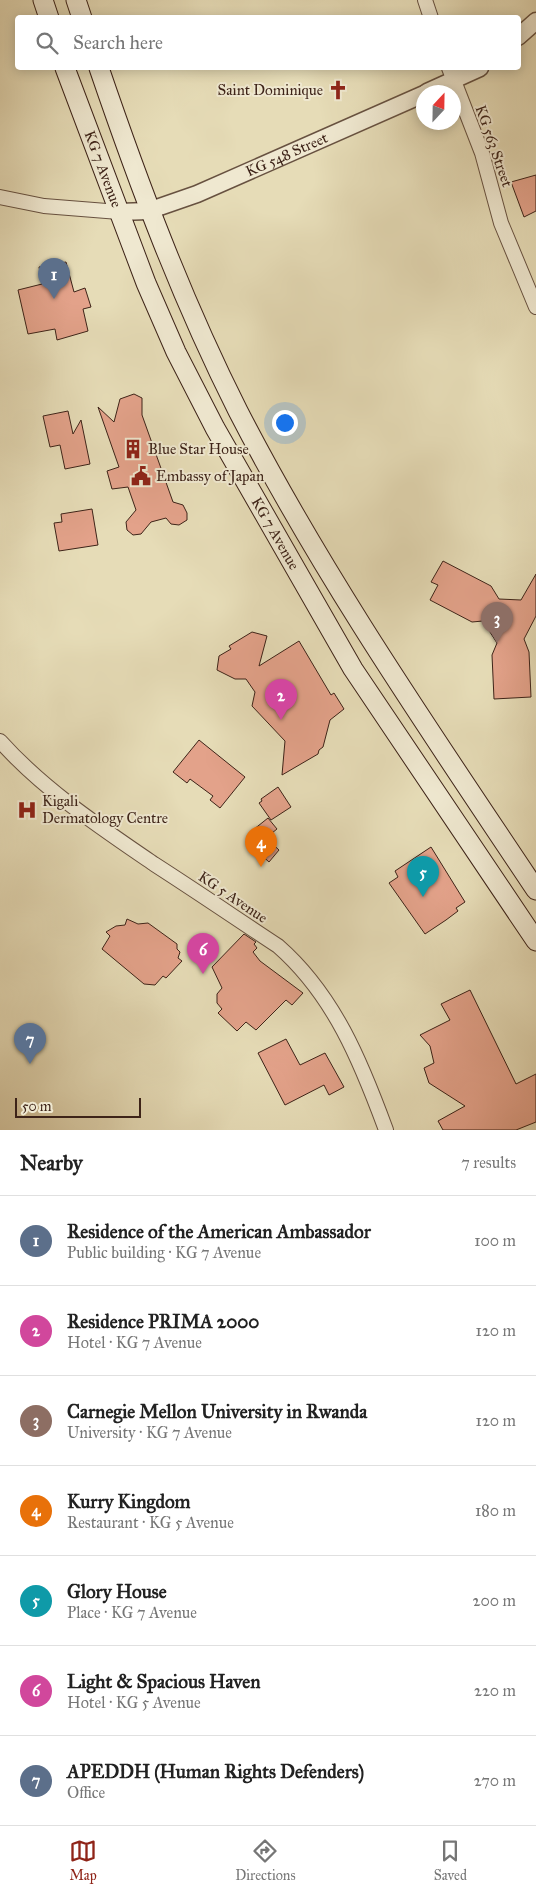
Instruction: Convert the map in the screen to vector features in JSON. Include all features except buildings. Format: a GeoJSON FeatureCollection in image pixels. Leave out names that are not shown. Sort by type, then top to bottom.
{"type":"FeatureCollection","features":[{"type":"Feature","properties":{"kind":"main road"},"geometry":{"type":"LineString","coordinates":[[43,0],[47,15]]}},
{"type":"Feature","properties":{"kind":"main road"},"geometry":{"type":"LineString","coordinates":[[76,0],[81,15]]}},
{"type":"Feature","properties":{"kind":"main road","name":"KG 7 Avenue"},"geometry":{"type":"LineString","coordinates":[[66,70],[103,165],[118,212],[176,352],[258,506],[353,669],[536,941]]}},
{"type":"Feature","properties":{"kind":"main road","name":"KG 7 Avenue"},"geometry":{"type":"LineString","coordinates":[[100,70],[148,211],[226,386],[283,494],[384,659],[536,890]]}},
{"type":"Feature","properties":{"kind":"street"},"geometry":{"type":"LineString","coordinates":[[425,0],[430,15]]}},
{"type":"Feature","properties":{"kind":"street"},"geometry":{"type":"LineString","coordinates":[[521,34],[536,21]]}},
{"type":"Feature","properties":{"kind":"street"},"geometry":{"type":"LineString","coordinates":[[436,85],[451,74],[470,70]]}},
{"type":"Feature","properties":{"kind":"street","name":"KG 563 Street"},"geometry":{"type":"LineString","coordinates":[[451,74],[482,153],[501,223],[536,307]]}},
{"type":"Feature","properties":{"kind":"street","name":"KG 548 Street"},"geometry":{"type":"LineString","coordinates":[[118,212],[148,211],[236,178],[416,98]]}},
{"type":"Feature","properties":{"kind":"street"},"geometry":{"type":"LineString","coordinates":[[0,197],[44,206],[118,212]]}},
{"type":"Feature","properties":{"kind":"street","name":"KG 5 Avenue"},"geometry":{"type":"LineString","coordinates":[[0,741],[25,768],[69,803],[120,841],[278,946],[293,960],[326,1000],[346,1033],[362,1063],[386,1130]]}},
{"type":"Feature","properties":{"kind":"place","name":"Saint Dominique"},"geometry":{"type":"Point","coordinates":[338,90]}},
{"type":"Feature","properties":{"kind":"place","name":"Residence of the American Ambassador"},"geometry":{"type":"Point","coordinates":[54,299]}},
{"type":"Feature","properties":{"kind":"place","name":"Blue Star House"},"geometry":{"type":"Point","coordinates":[133,449]}},
{"type":"Feature","properties":{"kind":"place","name":"Embassy of Japan"},"geometry":{"type":"Point","coordinates":[141,476]}},
{"type":"Feature","properties":{"kind":"place","name":"Carnegie Mellon University in Rwanda"},"geometry":{"type":"Point","coordinates":[497,643]}},
{"type":"Feature","properties":{"kind":"place","name":"Residence PRIMA 2000"},"geometry":{"type":"Point","coordinates":[281,720]}},
{"type":"Feature","properties":{"kind":"place","name":"Kigali Dermatology Centre"},"geometry":{"type":"Point","coordinates":[27,810]}},
{"type":"Feature","properties":{"kind":"place","name":"Kurry Kingdom"},"geometry":{"type":"Point","coordinates":[261,867]}},
{"type":"Feature","properties":{"kind":"place","name":"Glory House"},"geometry":{"type":"Point","coordinates":[423,897]}},
{"type":"Feature","properties":{"kind":"place","name":"Light & Spacious Haven"},"geometry":{"type":"Point","coordinates":[203,974]}},
{"type":"Feature","properties":{"kind":"place","name":"APEDDH (Human Rights Defenders)"},"geometry":{"type":"Point","coordinates":[30,1064]}}]}
